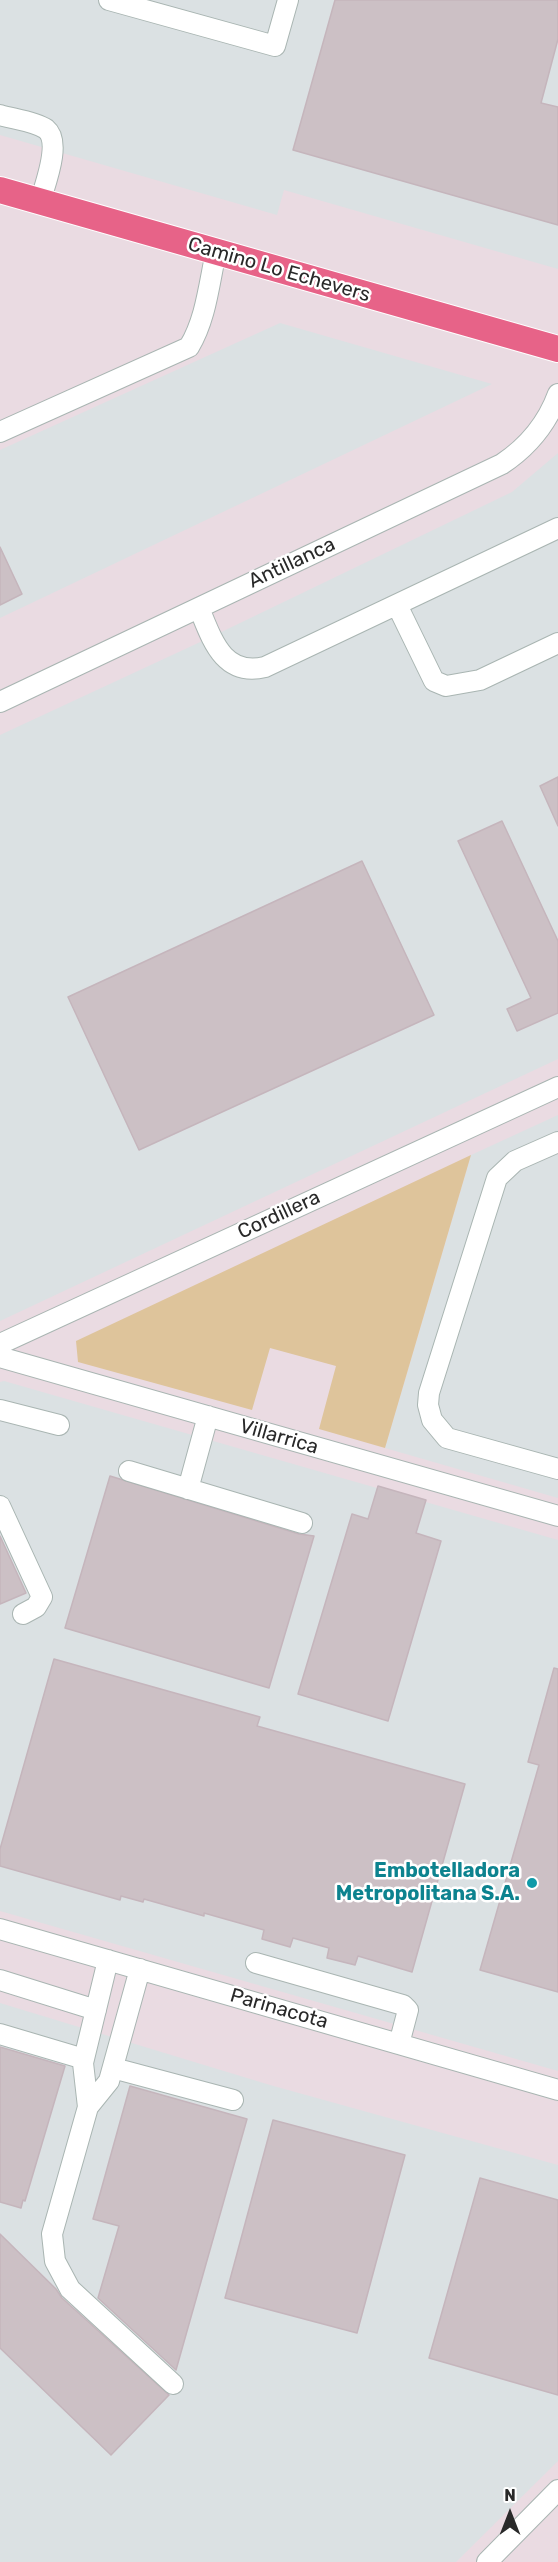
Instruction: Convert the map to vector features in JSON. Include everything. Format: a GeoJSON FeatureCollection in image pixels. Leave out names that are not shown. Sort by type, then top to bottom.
{"type":"FeatureCollection","features":[{"type":"Feature","properties":{"kind":"main road","name":"Camino Lo Echevers"},"geometry":{"type":"LineString","coordinates":[[0,190],[558,349]]}},
{"type":"Feature","properties":{"kind":"street"},"geometry":{"type":"LineString","coordinates":[[109,0],[275,46],[288,0]]}},
{"type":"Feature","properties":{"kind":"street"},"geometry":{"type":"LineString","coordinates":[[0,115],[44,128],[52,136],[54,146],[40,201]]}},
{"type":"Feature","properties":{"kind":"street"},"geometry":{"type":"LineString","coordinates":[[0,432],[189,347],[197,333],[204,311],[216,252]]}},
{"type":"Feature","properties":{"kind":"street","name":"Antillanca"},"geometry":{"type":"LineString","coordinates":[[0,702],[502,464],[531,441],[550,414],[558,394]]}},
{"type":"Feature","properties":{"kind":"street"},"geometry":{"type":"LineString","coordinates":[[199,608],[211,637],[222,654],[239,668],[252,670],[265,667],[558,528]]}},
{"type":"Feature","properties":{"kind":"street"},"geometry":{"type":"LineString","coordinates":[[397,605],[434,681],[446,686],[480,680],[558,643]]}},
{"type":"Feature","properties":{"kind":"street","name":"Cordillera"},"geometry":{"type":"LineString","coordinates":[[0,1344],[558,1087]]}},
{"type":"Feature","properties":{"kind":"street"},"geometry":{"type":"LineString","coordinates":[[558,1142],[515,1161],[506,1168],[492,1188],[429,1393],[428,1406],[432,1420],[447,1438],[558,1469]]}},
{"type":"Feature","properties":{"kind":"street","name":"Villarrica"},"geometry":{"type":"LineString","coordinates":[[0,1357],[558,1516]]}},
{"type":"Feature","properties":{"kind":"street"},"geometry":{"type":"LineString","coordinates":[[0,1410],[59,1425]]}},
{"type":"Feature","properties":{"kind":"street"},"geometry":{"type":"LineString","coordinates":[[188,1489],[208,1416]]}},
{"type":"Feature","properties":{"kind":"street"},"geometry":{"type":"LineString","coordinates":[[129,1471],[302,1523]]}},
{"type":"Feature","properties":{"kind":"street"},"geometry":{"type":"LineString","coordinates":[[0,1506],[42,1597],[36,1607],[23,1614]]}},
{"type":"Feature","properties":{"kind":"street","name":"Parinacota"},"geometry":{"type":"LineString","coordinates":[[0,1929],[558,2090]]}},
{"type":"Feature","properties":{"kind":"street"},"geometry":{"type":"LineString","coordinates":[[88,2107],[82,2073],[108,1960]]}},
{"type":"Feature","properties":{"kind":"street"},"geometry":{"type":"LineString","coordinates":[[256,1963],[403,2006],[408,2010],[399,2044]]}},
{"type":"Feature","properties":{"kind":"street"},"geometry":{"type":"LineString","coordinates":[[140,1969],[109,2080],[88,2107],[52,2234],[55,2261],[70,2289],[173,2384]]}},
{"type":"Feature","properties":{"kind":"street"},"geometry":{"type":"LineString","coordinates":[[0,1980],[96,2010]]}},
{"type":"Feature","properties":{"kind":"street"},"geometry":{"type":"LineString","coordinates":[[0,2034],[84,2060]]}},
{"type":"Feature","properties":{"kind":"street"},"geometry":{"type":"LineString","coordinates":[[113,2068],[233,2100]]}},
{"type":"Feature","properties":{"kind":"street"},"geometry":{"type":"LineString","coordinates":[[487,2562],[558,2490]]}},
{"type":"Feature","properties":{"kind":"shaded area"},"geometry":{"type":"Polygon","coordinates":[[[0,0],[558,0],[558,269],[284,190],[277,215],[0,135],[0,0]]]}},
{"type":"Feature","properties":{"kind":"shaded area"},"geometry":{"type":"Polygon","coordinates":[[[280,323],[492,384],[0,618],[0,450],[280,323]]]}},
{"type":"Feature","properties":{"kind":"shaded area"},"geometry":{"type":"Polygon","coordinates":[[[558,453],[558,1059],[0,1321],[0,735],[211,637],[512,492],[558,453]]]}},
{"type":"Feature","properties":{"kind":"shaded area"},"geometry":{"type":"Polygon","coordinates":[[[558,1115],[558,1498],[385,1448],[471,1155],[558,1115]]]}},
{"type":"Feature","properties":{"kind":"shaded area"},"geometry":{"type":"Polygon","coordinates":[[[471,1155],[385,1448],[319,1429],[336,1366],[270,1348],[252,1410],[78,1362],[76,1341],[471,1155]]]}},
{"type":"Feature","properties":{"kind":"shaded area"},"geometry":{"type":"Polygon","coordinates":[[[4,1381],[558,1540],[558,2071],[0,1911],[0,1382],[4,1381]]]}},
{"type":"Feature","properties":{"kind":"shaded area"},"geometry":{"type":"Polygon","coordinates":[[[0,2003],[270,2085],[558,2165],[558,2461],[456,2562],[0,2562],[0,2003]]]}},
{"type":"Feature","properties":{"kind":"building"},"geometry":{"type":"Polygon","coordinates":[[[335,0],[558,0],[558,39],[541,103],[558,107],[558,225],[293,150],[335,0]]]}},
{"type":"Feature","properties":{"kind":"building"},"geometry":{"type":"Polygon","coordinates":[[[0,547],[22,594],[0,605],[0,547]]]}},
{"type":"Feature","properties":{"kind":"building"},"geometry":{"type":"Polygon","coordinates":[[[558,777],[558,826],[540,786],[558,777]]]}},
{"type":"Feature","properties":{"kind":"building"},"geometry":{"type":"Polygon","coordinates":[[[502,821],[558,941],[558,1013],[517,1031],[507,1009],[531,998],[458,841],[502,821]]]}},
{"type":"Feature","properties":{"kind":"building"},"geometry":{"type":"Polygon","coordinates":[[[362,861],[434,1015],[139,1150],[68,997],[362,861]]]}},
{"type":"Feature","properties":{"kind":"building"},"geometry":{"type":"Polygon","coordinates":[[[110,1476],[299,1534],[314,1536],[269,1688],[65,1628],[110,1476]]]}},
{"type":"Feature","properties":{"kind":"building"},"geometry":{"type":"Polygon","coordinates":[[[378,1486],[426,1500],[416,1533],[441,1541],[388,1721],[298,1694],[352,1514],[368,1519],[378,1486]]]}},
{"type":"Feature","properties":{"kind":"building"},"geometry":{"type":"Polygon","coordinates":[[[0,1536],[26,1593],[0,1604],[0,1536]]]}},
{"type":"Feature","properties":{"kind":"building"},"geometry":{"type":"Polygon","coordinates":[[[54,1659],[260,1717],[257,1726],[465,1784],[412,1972],[358,1956],[355,1965],[327,1958],[329,1948],[293,1938],[290,1947],[262,1939],[264,1930],[204,1913],[204,1916],[144,1899],[143,1902],[121,1896],[120,1900],[0,1866],[0,1849],[54,1659]]]}},
{"type":"Feature","properties":{"kind":"building","name":"Embotelladora Metropolitana S.A."},"geometry":{"type":"Polygon","coordinates":[[[554,1668],[558,1669],[558,1992],[480,1970],[539,1765],[528,1762],[554,1668]]]}},
{"type":"Feature","properties":{"kind":"building"},"geometry":{"type":"Polygon","coordinates":[[[0,2047],[65,2066],[21,2208],[0,2202],[0,2047]]]}},
{"type":"Feature","properties":{"kind":"building"},"geometry":{"type":"Polygon","coordinates":[[[130,2086],[247,2119],[176,2370],[98,2298],[119,2226],[93,2219],[130,2086]]]}},
{"type":"Feature","properties":{"kind":"building"},"geometry":{"type":"Polygon","coordinates":[[[273,2120],[405,2155],[357,2333],[225,2298],[273,2120]]]}},
{"type":"Feature","properties":{"kind":"building"},"geometry":{"type":"Polygon","coordinates":[[[480,2178],[558,2200],[558,2395],[429,2358],[480,2178]]]}},
{"type":"Feature","properties":{"kind":"building"},"geometry":{"type":"Polygon","coordinates":[[[0,2234],[56,2289],[62,2298],[169,2395],[111,2455],[0,2348],[0,2234]]]}},
{"type":"Feature","properties":{"kind":"place","name":"Embotelladora Metropolitana S.A."},"geometry":{"type":"Point","coordinates":[532,1883]}}]}
